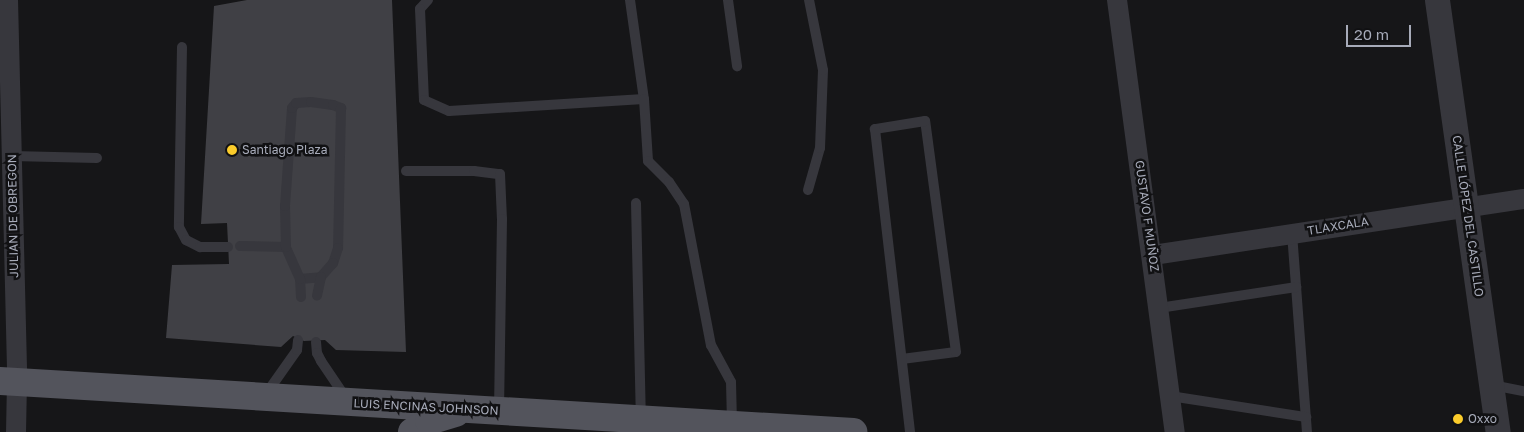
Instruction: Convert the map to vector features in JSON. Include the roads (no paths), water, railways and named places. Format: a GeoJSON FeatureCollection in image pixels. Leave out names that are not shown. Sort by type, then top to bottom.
{"type":"FeatureCollection","features":[{"type":"Feature","properties":{"kind":"main road","name":"LUIS ENCINAS JOHNSON"},"geometry":{"type":"LineString","coordinates":[[9,381],[465,410],[641,418],[732,429],[853,432]]}},
{"type":"Feature","properties":{"kind":"main road"},"geometry":{"type":"LineString","coordinates":[[412,432],[430,421],[465,410]]}},
{"type":"Feature","properties":{"kind":"street","name":"JULIAN DE OBREGON"},"geometry":{"type":"LineString","coordinates":[[8,0],[4,23],[12,156],[9,381],[16,432]]}},
{"type":"Feature","properties":{"kind":"street","name":"GUSTAVO F MUÑOZ"},"geometry":{"type":"LineString","coordinates":[[1117,0],[1153,255],[1175,432]]}},
{"type":"Feature","properties":{"kind":"street","name":"CALLE LÓPEZ DEL CASTILLO"},"geometry":{"type":"LineString","coordinates":[[1437,0],[1468,206],[1498,432]]}},
{"type":"Feature","properties":{"kind":"street","name":"TLAXCALA"},"geometry":{"type":"LineString","coordinates":[[1153,255],[1524,199]]}},
{"type":"Feature","properties":{"kind":"lane"},"geometry":{"type":"LineString","coordinates":[[428,0],[420,9],[424,100],[449,111],[644,99]]}},
{"type":"Feature","properties":{"kind":"lane"},"geometry":{"type":"LineString","coordinates":[[630,0],[644,99],[648,161],[669,182],[684,204],[711,345],[731,382],[732,429]]}},
{"type":"Feature","properties":{"kind":"lane"},"geometry":{"type":"LineString","coordinates":[[728,0],[737,66]]}},
{"type":"Feature","properties":{"kind":"lane"},"geometry":{"type":"LineString","coordinates":[[808,190],[820,148],[824,70],[809,0]]}},
{"type":"Feature","properties":{"kind":"lane"},"geometry":{"type":"LineString","coordinates":[[182,47],[179,227],[186,240],[200,246],[228,246]]}},
{"type":"Feature","properties":{"kind":"lane"},"geometry":{"type":"LineString","coordinates":[[301,297],[300,279],[286,246],[285,206],[292,108],[296,103],[333,105],[341,108],[338,248],[334,263],[321,277],[317,296]]}},
{"type":"Feature","properties":{"kind":"lane"},"geometry":{"type":"LineString","coordinates":[[902,359],[956,352],[925,122],[875,129],[910,432]]}},
{"type":"Feature","properties":{"kind":"lane"},"geometry":{"type":"LineString","coordinates":[[12,156],[97,158]]}},
{"type":"Feature","properties":{"kind":"lane"},"geometry":{"type":"LineString","coordinates":[[406,171],[474,170],[500,174],[502,219],[499,411]]}},
{"type":"Feature","properties":{"kind":"lane"},"geometry":{"type":"LineString","coordinates":[[636,203],[641,418]]}},
{"type":"Feature","properties":{"kind":"lane"},"geometry":{"type":"LineString","coordinates":[[1292,233],[1307,432]]}},
{"type":"Feature","properties":{"kind":"lane"},"geometry":{"type":"LineString","coordinates":[[240,246],[286,246]]}},
{"type":"Feature","properties":{"kind":"lane"},"geometry":{"type":"LineString","coordinates":[[300,279],[321,277]]}},
{"type":"Feature","properties":{"kind":"lane"},"geometry":{"type":"LineString","coordinates":[[1159,308],[1296,287]]}},
{"type":"Feature","properties":{"kind":"lane"},"geometry":{"type":"LineString","coordinates":[[263,397],[297,350],[298,340]]}},
{"type":"Feature","properties":{"kind":"lane"},"geometry":{"type":"LineString","coordinates":[[316,342],[321,361],[349,403]]}},
{"type":"Feature","properties":{"kind":"lane"},"geometry":{"type":"LineString","coordinates":[[1492,385],[1524,391]]}},
{"type":"Feature","properties":{"kind":"lane"},"geometry":{"type":"LineString","coordinates":[[1170,396],[1306,417]]}},
{"type":"Feature","properties":{"kind":"place","name":"Santiago Plaza"},"geometry":{"type":"Point","coordinates":[232,150]}},
{"type":"Feature","properties":{"kind":"place","name":"Oxxo"},"geometry":{"type":"Point","coordinates":[1458,419]}}]}
